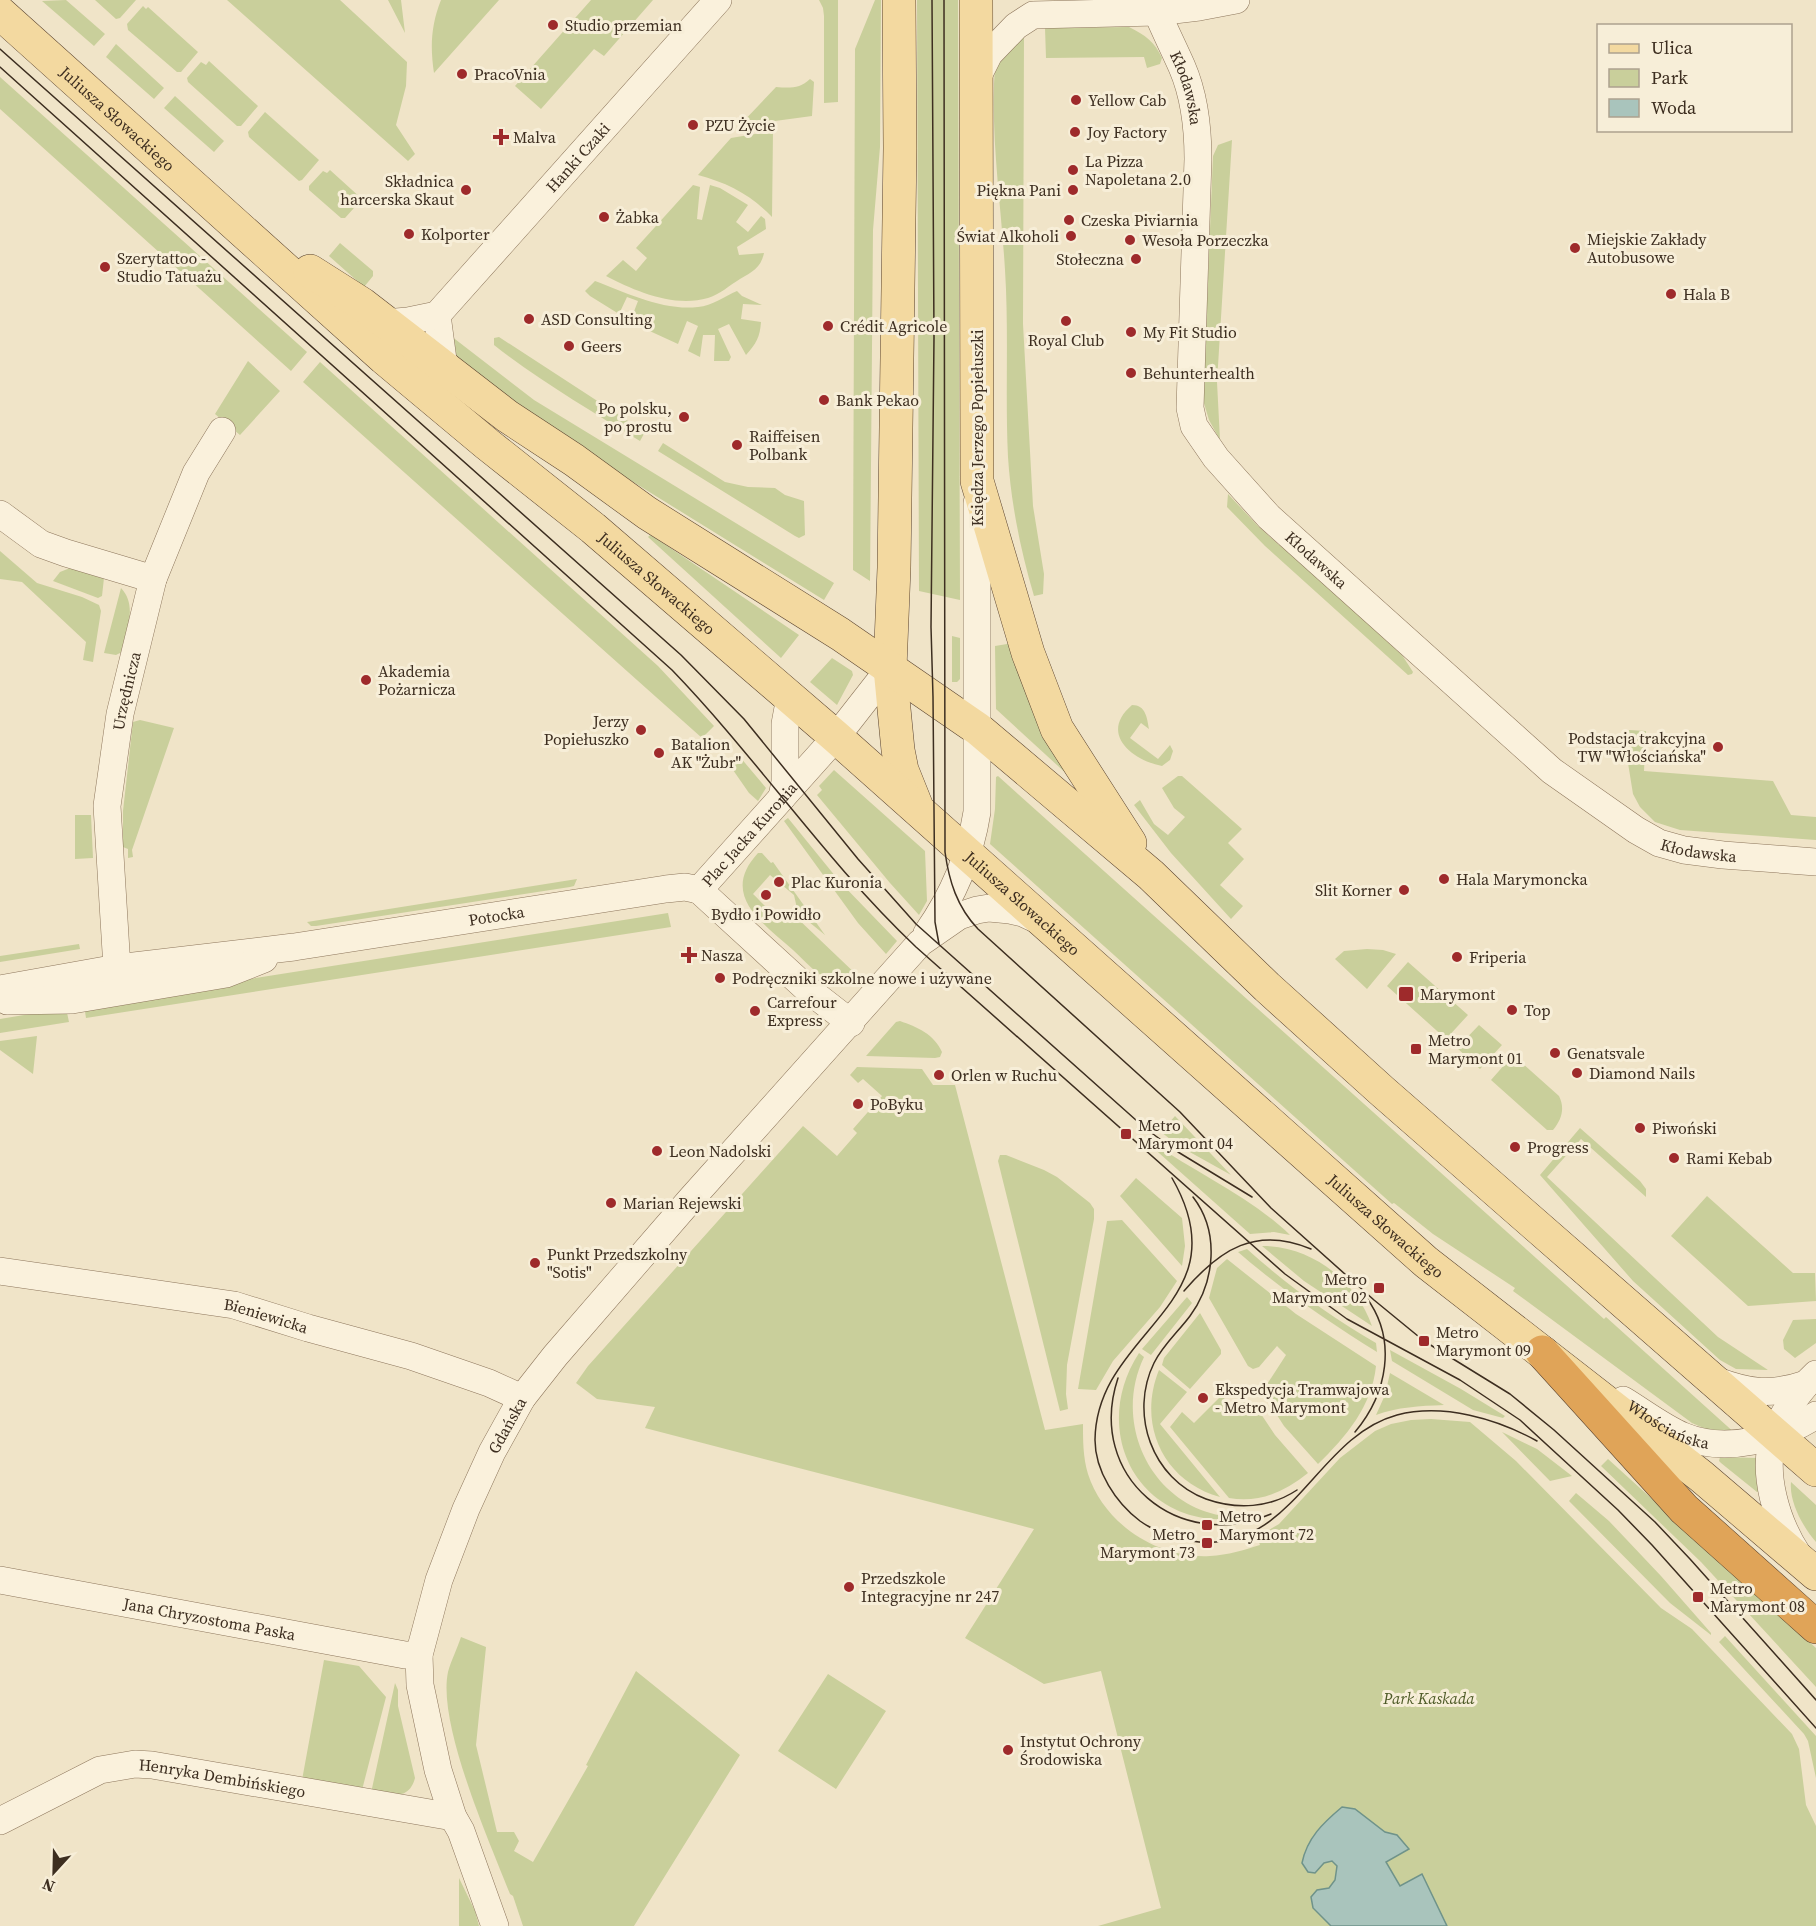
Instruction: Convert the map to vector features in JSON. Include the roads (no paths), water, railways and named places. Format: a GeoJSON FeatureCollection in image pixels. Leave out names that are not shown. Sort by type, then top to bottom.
{"type":"FeatureCollection","features":[{"type":"Feature","properties":{"kind":"highway"},"geometry":{"type":"LineString","coordinates":[[1542,1352],[1684,1509],[1816,1627]]}},
{"type":"Feature","properties":{"kind":"main road"},"geometry":{"type":"LineString","coordinates":[[899,0],[900,148],[895,520],[890,668],[897,750],[902,770],[918,810]]}},
{"type":"Feature","properties":{"kind":"main road","name":"Księdza Jerzego Popiełuszki"},"geometry":{"type":"LineString","coordinates":[[976,0],[977,481]]}},
{"type":"Feature","properties":{"kind":"main road","name":"Juliusza Słowackiego"},"geometry":{"type":"LineString","coordinates":[[0,13],[384,358],[593,528],[790,697],[1426,1262],[1701,1476],[1810,1568]]}},
{"type":"Feature","properties":{"kind":"main road","name":"Juliusza Słowackiego"},"geometry":{"type":"LineString","coordinates":[[235,224],[362,304],[507,416],[574,460],[647,513],[840,634],[978,729],[1151,875],[1267,987],[1382,1091],[1816,1470]]}},
{"type":"Feature","properties":{"kind":"main road"},"geometry":{"type":"LineString","coordinates":[[977,481],[1028,653],[1057,729],[1151,875]]}},
{"type":"Feature","properties":{"kind":"street","name":"Hanki Czaki"},"geometry":{"type":"LineString","coordinates":[[437,315],[718,0]]}},
{"type":"Feature","properties":{"kind":"street"},"geometry":{"type":"LineString","coordinates":[[976,80],[989,54],[1016,26],[1024,7],[1157,12],[1236,0]]}},
{"type":"Feature","properties":{"kind":"street","name":"Kłodawska"},"geometry":{"type":"LineString","coordinates":[[1157,12],[1183,68],[1193,99],[1197,123],[1198,159],[1190,408],[1194,426],[1216,458],[1269,517],[1552,771],[1636,830],[1659,843],[1684,850],[1816,862]]}},
{"type":"Feature","properties":{"kind":"street"},"geometry":{"type":"LineString","coordinates":[[385,323],[437,315],[443,360],[450,370]]}},
{"type":"Feature","properties":{"kind":"street","name":"Urzędnicza"},"geometry":{"type":"LineString","coordinates":[[117,968],[107,806],[120,714],[153,579],[196,473],[222,431]]}},
{"type":"Feature","properties":{"kind":"street","name":"Księdza Jerzego Popiełuszki"},"geometry":{"type":"LineString","coordinates":[[968,854],[977,812],[977,481]]}},
{"type":"Feature","properties":{"kind":"street"},"geometry":{"type":"LineString","coordinates":[[0,514],[41,544],[153,579]]}},
{"type":"Feature","properties":{"kind":"street"},"geometry":{"type":"LineString","coordinates":[[836,737],[890,668]]}},
{"type":"Feature","properties":{"kind":"street"},"geometry":{"type":"LineString","coordinates":[[782,797],[785,724],[790,697]]}},
{"type":"Feature","properties":{"kind":"street","name":"Plac Jacka Kuronia"},"geometry":{"type":"LineString","coordinates":[[836,737],[699,890],[806,988],[851,1023]]}},
{"type":"Feature","properties":{"kind":"street"},"geometry":{"type":"LineString","coordinates":[[851,1023],[928,937],[954,891],[968,854]]}},
{"type":"Feature","properties":{"kind":"street","name":"Potocka"},"geometry":{"type":"LineString","coordinates":[[0,989],[117,968],[294,946],[666,888],[685,887],[699,890]]}},
{"type":"Feature","properties":{"kind":"street"},"geometry":{"type":"LineString","coordinates":[[928,937],[965,914],[989,908],[1023,913],[1052,928]]}},
{"type":"Feature","properties":{"kind":"street","name":"Potocka"},"geometry":{"type":"LineString","coordinates":[[0,1001],[72,1000],[226,974],[294,946]]}},
{"type":"Feature","properties":{"kind":"street","name":"Gdańska"},"geometry":{"type":"LineString","coordinates":[[495,1926],[461,1831],[453,1817],[438,1770],[420,1686],[419,1655],[439,1580],[466,1509],[492,1452],[522,1398],[555,1356],[691,1199],[851,1023]]}},
{"type":"Feature","properties":{"kind":"street","name":"Bieniewicka"},"geometry":{"type":"LineString","coordinates":[[0,1271],[234,1305],[411,1356],[489,1383],[522,1398]]}},
{"type":"Feature","properties":{"kind":"street","name":"Włościańska"},"geometry":{"type":"LineString","coordinates":[[1542,1352],[1683,1436],[1715,1443],[1730,1443],[1774,1435],[1816,1416]]}},
{"type":"Feature","properties":{"kind":"street"},"geometry":{"type":"LineString","coordinates":[[1709,1377],[1737,1388],[1773,1392],[1811,1379]]}},
{"type":"Feature","properties":{"kind":"street"},"geometry":{"type":"LineString","coordinates":[[1810,1568],[1782,1526],[1775,1505],[1771,1467],[1774,1435],[1811,1379]]}},
{"type":"Feature","properties":{"kind":"street","name":"Jana Chryzostoma Paska"},"geometry":{"type":"LineString","coordinates":[[0,1580],[405,1655],[419,1655]]}},
{"type":"Feature","properties":{"kind":"street","name":"Henryka Dembińskiego"},"geometry":{"type":"LineString","coordinates":[[0,1821],[100,1770],[135,1764],[152,1765],[453,1817]]}},
{"type":"Feature","properties":{"kind":"water"},"geometry":{"type":"Polygon","coordinates":[[[1342,1807],[1355,1809],[1385,1832],[1397,1835],[1409,1849],[1386,1862],[1400,1886],[1422,1874],[1447,1926],[1331,1926],[1313,1908],[1311,1897],[1317,1890],[1329,1888],[1335,1880],[1337,1866],[1332,1861],[1324,1863],[1315,1873],[1308,1872],[1302,1863],[1304,1854],[1317,1832],[1342,1807]]]}},
{"type":"Feature","properties":{"kind":"tram line"},"geometry":{"type":"LineString","coordinates":[[932,0],[934,337],[931,627],[935,922],[939,944]]}},
{"type":"Feature","properties":{"kind":"tram line"},"geometry":{"type":"LineString","coordinates":[[944,0],[945,852],[959,903],[978,929],[1180,1112],[1271,1208],[1374,1300],[1424,1341],[1510,1394],[1554,1430],[1655,1522],[1816,1700]]}},
{"type":"Feature","properties":{"kind":"tram line"},"geometry":{"type":"LineString","coordinates":[[0,49],[681,655],[744,719],[858,859],[916,924],[1146,1129],[1178,1152],[1252,1197]]}},
{"type":"Feature","properties":{"kind":"tram line"},"geometry":{"type":"LineString","coordinates":[[0,67],[672,670],[734,739],[852,880],[916,947],[1285,1274],[1347,1319],[1460,1380],[1520,1420],[1618,1510],[1652,1545],[1816,1728]]}},
{"type":"Feature","properties":{"kind":"tram line"},"geometry":{"type":"LineString","coordinates":[[1172,1178],[1190,1221],[1191,1257],[1180,1287],[1118,1370],[1102,1402],[1095,1440],[1099,1463],[1108,1485],[1115,1496],[1140,1521],[1168,1535],[1199,1542],[1231,1540],[1259,1529],[1282,1511],[1345,1445],[1369,1427],[1397,1415],[1433,1411],[1470,1415],[1505,1426],[1537,1441]]}},
{"type":"Feature","properties":{"kind":"tram line"},"geometry":{"type":"LineString","coordinates":[[1193,1197],[1202,1211],[1211,1241],[1209,1273],[1198,1303],[1158,1356],[1147,1383],[1144,1403],[1145,1423],[1150,1443],[1159,1461],[1187,1490],[1218,1503],[1241,1506],[1265,1504],[1297,1490]]}},
{"type":"Feature","properties":{"kind":"tram line"},"geometry":{"type":"LineString","coordinates":[[1184,1291],[1211,1263],[1240,1246],[1256,1241],[1273,1240],[1291,1242],[1311,1249]]}},
{"type":"Feature","properties":{"kind":"tram line"},"geometry":{"type":"LineString","coordinates":[[1355,1432],[1375,1401],[1385,1366],[1382,1331],[1376,1314],[1366,1297]]}},
{"type":"Feature","properties":{"kind":"tram line"},"geometry":{"type":"LineString","coordinates":[[1118,1378],[1111,1414],[1115,1447],[1128,1475],[1148,1498],[1173,1515],[1204,1524],[1237,1524],[1271,1514]]}},
{"type":"Feature","properties":{"kind":"place","name":"Studio przemian"},"geometry":{"type":"Point","coordinates":[553,25]}},
{"type":"Feature","properties":{"kind":"place","name":"PracoVnia"},"geometry":{"type":"Point","coordinates":[462,74]}},
{"type":"Feature","properties":{"kind":"place","name":"Yellow Cab"},"geometry":{"type":"Point","coordinates":[1076,100]}},
{"type":"Feature","properties":{"kind":"place","name":"PZU Życie"},"geometry":{"type":"Point","coordinates":[693,125]}},
{"type":"Feature","properties":{"kind":"place","name":"Joy Factory"},"geometry":{"type":"Point","coordinates":[1075,132]}},
{"type":"Feature","properties":{"kind":"place","name":"Malva"},"geometry":{"type":"Point","coordinates":[501,137]}},
{"type":"Feature","properties":{"kind":"place","name":"La Pizza Napoletana 2.0"},"geometry":{"type":"Point","coordinates":[1073,170]}},
{"type":"Feature","properties":{"kind":"place","name":"Składnica harcerska Skaut"},"geometry":{"type":"Point","coordinates":[466,190]}},
{"type":"Feature","properties":{"kind":"place","name":"Piękna Pani"},"geometry":{"type":"Point","coordinates":[1073,190]}},
{"type":"Feature","properties":{"kind":"place","name":"Żabka"},"geometry":{"type":"Point","coordinates":[604,217]}},
{"type":"Feature","properties":{"kind":"place","name":"Czeska Piviarnia"},"geometry":{"type":"Point","coordinates":[1069,220]}},
{"type":"Feature","properties":{"kind":"place","name":"Kolporter"},"geometry":{"type":"Point","coordinates":[409,234]}},
{"type":"Feature","properties":{"kind":"place","name":"Świat Alkoholi"},"geometry":{"type":"Point","coordinates":[1071,236]}},
{"type":"Feature","properties":{"kind":"place","name":"Wesoła Porzeczka"},"geometry":{"type":"Point","coordinates":[1130,240]}},
{"type":"Feature","properties":{"kind":"place","name":"Miejskie Zakłady Autobusowe"},"geometry":{"type":"Point","coordinates":[1575,248]}},
{"type":"Feature","properties":{"kind":"place","name":"Stołeczna"},"geometry":{"type":"Point","coordinates":[1136,259]}},
{"type":"Feature","properties":{"kind":"place","name":"Szerytattoo - Studio Tatuażu"},"geometry":{"type":"Point","coordinates":[105,267]}},
{"type":"Feature","properties":{"kind":"place","name":"Hala B"},"geometry":{"type":"Point","coordinates":[1671,294]}},
{"type":"Feature","properties":{"kind":"place","name":"ASD Consulting"},"geometry":{"type":"Point","coordinates":[529,319]}},
{"type":"Feature","properties":{"kind":"place","name":"Royal Club"},"geometry":{"type":"Point","coordinates":[1066,321]}},
{"type":"Feature","properties":{"kind":"place","name":"Crédit Agricole"},"geometry":{"type":"Point","coordinates":[828,326]}},
{"type":"Feature","properties":{"kind":"place","name":"My Fit Studio"},"geometry":{"type":"Point","coordinates":[1131,332]}},
{"type":"Feature","properties":{"kind":"place","name":"Geers"},"geometry":{"type":"Point","coordinates":[569,346]}},
{"type":"Feature","properties":{"kind":"place","name":"Behunterhealth"},"geometry":{"type":"Point","coordinates":[1131,373]}},
{"type":"Feature","properties":{"kind":"place","name":"Bank Pekao"},"geometry":{"type":"Point","coordinates":[824,400]}},
{"type":"Feature","properties":{"kind":"place","name":"Po polsku, po prostu"},"geometry":{"type":"Point","coordinates":[684,417]}},
{"type":"Feature","properties":{"kind":"place","name":"Raiffeisen Polbank"},"geometry":{"type":"Point","coordinates":[737,445]}},
{"type":"Feature","properties":{"kind":"place","name":"Akademia Pożarnicza"},"geometry":{"type":"Point","coordinates":[366,680]}},
{"type":"Feature","properties":{"kind":"place","name":"Jerzy Popiełuszko"},"geometry":{"type":"Point","coordinates":[641,730]}},
{"type":"Feature","properties":{"kind":"place","name":"Podstacja trakcyjna TW \"Włościańska\""},"geometry":{"type":"Point","coordinates":[1718,747]}},
{"type":"Feature","properties":{"kind":"place","name":"Batalion AK \"Żubr\""},"geometry":{"type":"Point","coordinates":[659,753]}},
{"type":"Feature","properties":{"kind":"place","name":"Hala Marymoncka"},"geometry":{"type":"Point","coordinates":[1444,879]}},
{"type":"Feature","properties":{"kind":"place","name":"Plac Kuronia"},"geometry":{"type":"Point","coordinates":[779,882]}},
{"type":"Feature","properties":{"kind":"place","name":"Slit Korner"},"geometry":{"type":"Point","coordinates":[1404,890]}},
{"type":"Feature","properties":{"kind":"place","name":"Bydło i Powidło"},"geometry":{"type":"Point","coordinates":[766,895]}},
{"type":"Feature","properties":{"kind":"place","name":"Nasza"},"geometry":{"type":"Point","coordinates":[689,955]}},
{"type":"Feature","properties":{"kind":"place","name":"Friperia"},"geometry":{"type":"Point","coordinates":[1457,957]}},
{"type":"Feature","properties":{"kind":"place","name":"Podręczniki szkolne nowe i używane"},"geometry":{"type":"Point","coordinates":[720,978]}},
{"type":"Feature","properties":{"kind":"place","name":"Marymont"},"geometry":{"type":"Point","coordinates":[1406,994]}},
{"type":"Feature","properties":{"kind":"place","name":"Top"},"geometry":{"type":"Point","coordinates":[1512,1010]}},
{"type":"Feature","properties":{"kind":"place","name":"Carrefour Express"},"geometry":{"type":"Point","coordinates":[755,1011]}},
{"type":"Feature","properties":{"kind":"place","name":"Metro Marymont 01"},"geometry":{"type":"Point","coordinates":[1416,1049]}},
{"type":"Feature","properties":{"kind":"place","name":"Genatsvale"},"geometry":{"type":"Point","coordinates":[1555,1053]}},
{"type":"Feature","properties":{"kind":"place","name":"Diamond Nails"},"geometry":{"type":"Point","coordinates":[1577,1073]}},
{"type":"Feature","properties":{"kind":"place","name":"Orlen w Ruchu"},"geometry":{"type":"Point","coordinates":[939,1075]}},
{"type":"Feature","properties":{"kind":"place","name":"PoByku"},"geometry":{"type":"Point","coordinates":[858,1104]}},
{"type":"Feature","properties":{"kind":"place","name":"Piwoński"},"geometry":{"type":"Point","coordinates":[1640,1128]}},
{"type":"Feature","properties":{"kind":"place","name":"Metro Marymont 04"},"geometry":{"type":"Point","coordinates":[1126,1134]}},
{"type":"Feature","properties":{"kind":"place","name":"Progress"},"geometry":{"type":"Point","coordinates":[1515,1147]}},
{"type":"Feature","properties":{"kind":"place","name":"Leon Nadolski"},"geometry":{"type":"Point","coordinates":[657,1151]}},
{"type":"Feature","properties":{"kind":"place","name":"Rami Kebab"},"geometry":{"type":"Point","coordinates":[1674,1158]}},
{"type":"Feature","properties":{"kind":"place","name":"Marian Rejewski"},"geometry":{"type":"Point","coordinates":[611,1203]}},
{"type":"Feature","properties":{"kind":"place","name":"Punkt Przedszkolny \"Sotis\""},"geometry":{"type":"Point","coordinates":[535,1263]}},
{"type":"Feature","properties":{"kind":"place","name":"Metro Marymont 02"},"geometry":{"type":"Point","coordinates":[1379,1288]}},
{"type":"Feature","properties":{"kind":"place","name":"Metro Marymont 09"},"geometry":{"type":"Point","coordinates":[1424,1341]}},
{"type":"Feature","properties":{"kind":"place","name":"Ekspedycja Tramwajowa - Metro Marymont"},"geometry":{"type":"Point","coordinates":[1203,1398]}},
{"type":"Feature","properties":{"kind":"place","name":"Metro Marymont 72"},"geometry":{"type":"Point","coordinates":[1207,1525]}},
{"type":"Feature","properties":{"kind":"place","name":"Metro Marymont 73"},"geometry":{"type":"Point","coordinates":[1207,1543]}},
{"type":"Feature","properties":{"kind":"place","name":"Przedszkole Integracyjne nr 247"},"geometry":{"type":"Point","coordinates":[849,1587]}},
{"type":"Feature","properties":{"kind":"place","name":"Metro Marymont 08"},"geometry":{"type":"Point","coordinates":[1698,1597]}},
{"type":"Feature","properties":{"kind":"place","name":"Instytut Ochrony Środowiska"},"geometry":{"type":"Point","coordinates":[1008,1750]}},
{"type":"Feature","properties":{"kind":"park label","name":"Park Kaskada"},"geometry":{"type":"Point","coordinates":[1429,1698]}}]}
